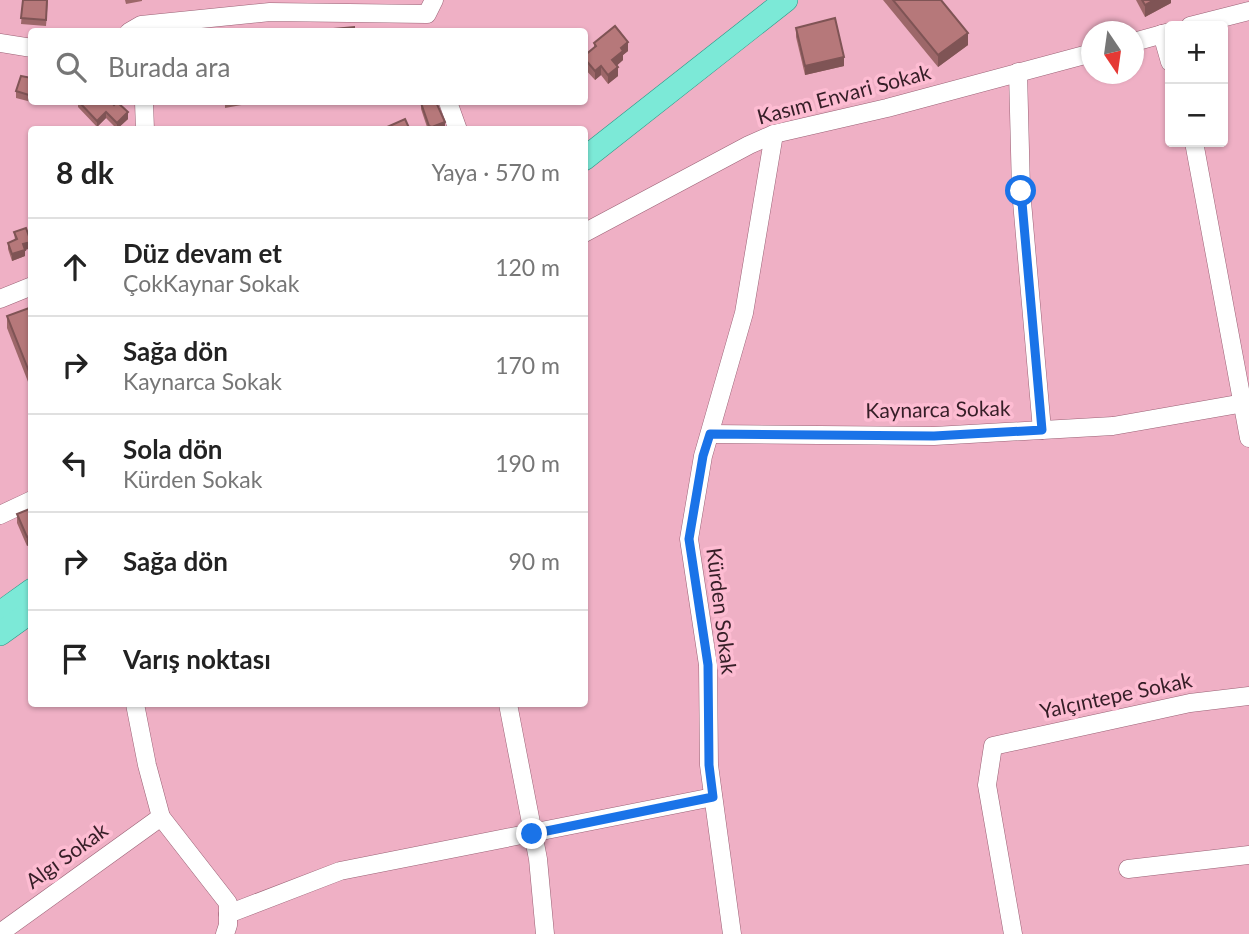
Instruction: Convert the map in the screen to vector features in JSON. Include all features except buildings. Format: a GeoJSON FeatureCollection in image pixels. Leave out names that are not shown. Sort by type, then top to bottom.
{"type":"FeatureCollection","features":[{"type":"Feature","properties":{"kind":"main road"},"geometry":{"type":"LineString","coordinates":[[588,136],[761,0]]}},
{"type":"Feature","properties":{"kind":"main road"},"geometry":{"type":"LineString","coordinates":[[588,156],[786,0]]}},
{"type":"Feature","properties":{"kind":"main road"},"geometry":{"type":"LineString","coordinates":[[0,613],[28,593]]}},
{"type":"Feature","properties":{"kind":"main road"},"geometry":{"type":"LineString","coordinates":[[0,634],[28,614]]}},
{"type":"Feature","properties":{"kind":"street"},"geometry":{"type":"LineString","coordinates":[[1209,21],[1249,10]]}},
{"type":"Feature","properties":{"kind":"street"},"geometry":{"type":"LineString","coordinates":[[136,28],[141,25],[270,12],[431,15]]}},
{"type":"Feature","properties":{"kind":"street"},"geometry":{"type":"LineString","coordinates":[[1144,38],[1165,33]]}},
{"type":"Feature","properties":{"kind":"street"},"geometry":{"type":"LineString","coordinates":[[0,43],[28,47]]}},
{"type":"Feature","properties":{"kind":"street","name":"Kasım Envari Sokak"},"geometry":{"type":"LineString","coordinates":[[588,231],[774,134],[887,108],[1081,56]]}},
{"type":"Feature","properties":{"kind":"street"},"geometry":{"type":"LineString","coordinates":[[1018,72],[1021,191],[1042,430]]}},
{"type":"Feature","properties":{"kind":"street"},"geometry":{"type":"LineString","coordinates":[[144,105],[145,126]]}},
{"type":"Feature","properties":{"kind":"street"},"geometry":{"type":"LineString","coordinates":[[449,105],[457,126]]}},
{"type":"Feature","properties":{"kind":"street","name":"Kürden Sokak"},"geometry":{"type":"LineString","coordinates":[[732,934],[709,765],[708,665],[689,539],[703,456],[744,313],[774,134]]}},
{"type":"Feature","properties":{"kind":"street"},"geometry":{"type":"LineString","coordinates":[[1195,147],[1245,402],[1249,438]]}},
{"type":"Feature","properties":{"kind":"street"},"geometry":{"type":"LineString","coordinates":[[0,299],[28,288]]}},
{"type":"Feature","properties":{"kind":"street","name":"Kaynarca Sokak"},"geometry":{"type":"LineString","coordinates":[[710,434],[934,436],[1113,426],[1245,402]]}},
{"type":"Feature","properties":{"kind":"street"},"geometry":{"type":"LineString","coordinates":[[0,515],[28,502]]}},
{"type":"Feature","properties":{"kind":"street","name":"Yalçıntepe Sokak"},"geometry":{"type":"LineString","coordinates":[[1013,934],[987,785],[993,746],[1190,703],[1249,696]]}},
{"type":"Feature","properties":{"kind":"street"},"geometry":{"type":"LineString","coordinates":[[136,707],[161,817],[228,903],[225,934]]}},
{"type":"Feature","properties":{"kind":"street"},"geometry":{"type":"LineString","coordinates":[[509,707],[538,859],[545,934]]}},
{"type":"Feature","properties":{"kind":"street"},"geometry":{"type":"LineString","coordinates":[[228,914],[340,871],[713,797]]}},
{"type":"Feature","properties":{"kind":"street","name":"Algı Sokak"},"geometry":{"type":"LineString","coordinates":[[0,933],[161,817]]}},
{"type":"Feature","properties":{"kind":"street"},"geometry":{"type":"LineString","coordinates":[[1128,869],[1249,855]]}},
{"type":"Feature","properties":{"kind":"route"},"geometry":{"type":"LineString","coordinates":[[532,834],[713,797],[709,765],[708,665],[689,539],[703,456],[710,434],[934,436],[1042,430],[1021,191]]}}]}
